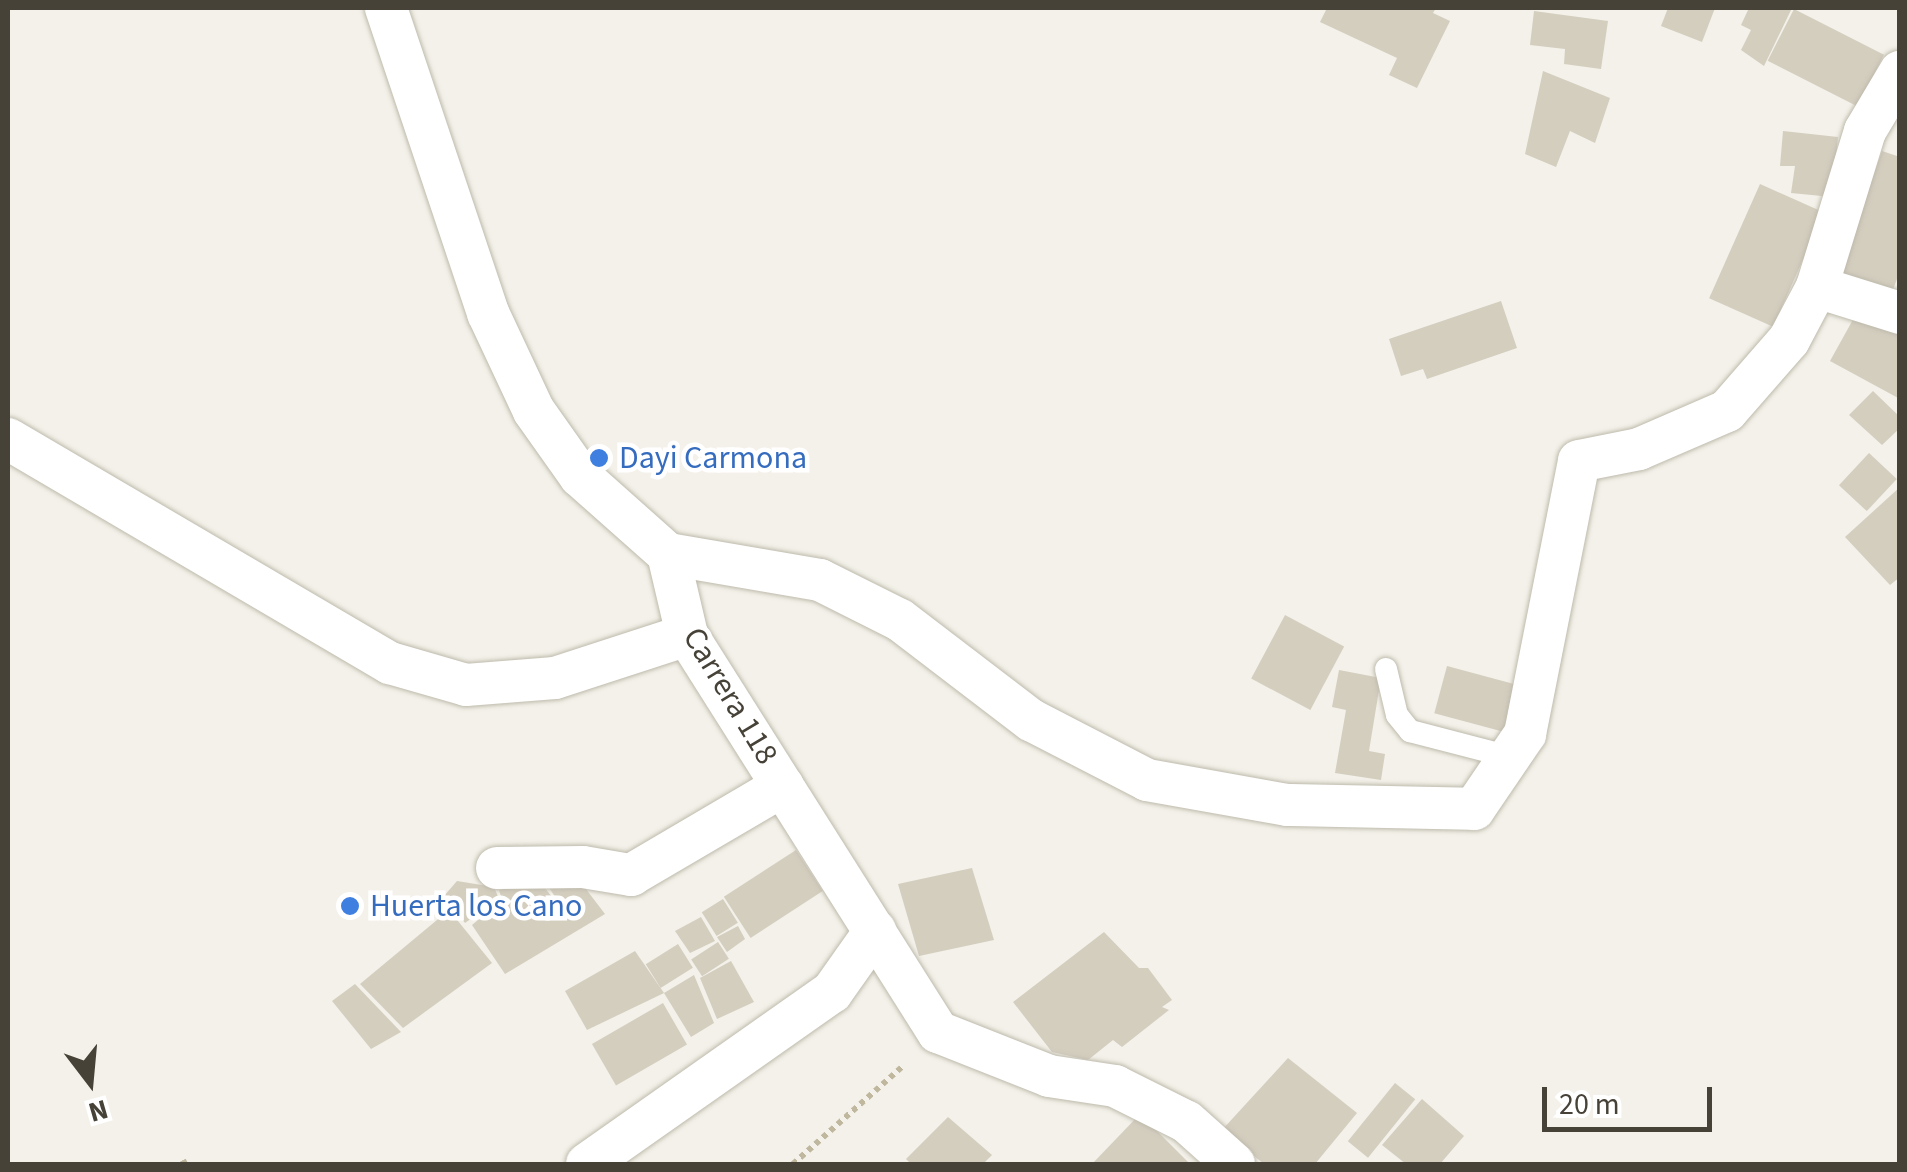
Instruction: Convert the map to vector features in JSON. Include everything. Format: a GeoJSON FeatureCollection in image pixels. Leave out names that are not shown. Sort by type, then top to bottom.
{"type":"FeatureCollection","features":[{"type":"Feature","properties":{"kind":"street"},"geometry":{"type":"LineString","coordinates":[[386,8],[488,313],[534,411],[580,476],[668,554],[820,580],[900,620],[1031,720],[1147,780],[1288,804],[1474,809],[1524,734],[1579,461],[1639,449],[1727,411],[1789,340],[1818,286],[1865,130],[1900,72]]}},
{"type":"Feature","properties":{"kind":"street"},"geometry":{"type":"LineString","coordinates":[[1818,286],[1900,313]]}},
{"type":"Feature","properties":{"kind":"street"},"geometry":{"type":"LineString","coordinates":[[8,439],[409,668],[466,685],[555,678],[687,635]]}},
{"type":"Feature","properties":{"kind":"street","name":"Carrera 118"},"geometry":{"type":"LineString","coordinates":[[668,554],[687,635],[938,1032]]}},
{"type":"Feature","properties":{"kind":"street"},"geometry":{"type":"LineString","coordinates":[[498,868],[583,866],[631,875],[783,786]]}},
{"type":"Feature","properties":{"kind":"street"},"geometry":{"type":"LineString","coordinates":[[588,1164],[832,992],[875,931]]}},
{"type":"Feature","properties":{"kind":"street"},"geometry":{"type":"LineString","coordinates":[[938,1032],[1050,1076],[1115,1086],[1186,1122],[1234,1164]]}},
{"type":"Feature","properties":{"kind":"lane"},"geometry":{"type":"LineString","coordinates":[[1386,669],[1397,715],[1410,731],[1510,757]]}},
{"type":"Feature","properties":{"kind":"path"},"geometry":{"type":"LineString","coordinates":[[793,1164],[938,1032]]}},
{"type":"Feature","properties":{"kind":"building"},"geometry":{"type":"Polygon","coordinates":[[[1327,8],[1436,8],[1433,13],[1450,21],[1417,88],[1389,75],[1397,58],[1320,22],[1327,8]]]}},
{"type":"Feature","properties":{"kind":"building"},"geometry":{"type":"Polygon","coordinates":[[[1668,8],[1715,8],[1702,42],[1661,26],[1668,8]]]}},
{"type":"Feature","properties":{"kind":"building"},"geometry":{"type":"Polygon","coordinates":[[[1749,8],[1792,8],[1764,66],[1741,50],[1751,30],[1741,25],[1749,8]]]}},
{"type":"Feature","properties":{"kind":"building"},"geometry":{"type":"Polygon","coordinates":[[[1794,9],[1884,55],[1858,107],[1768,61],[1794,9]]]}},
{"type":"Feature","properties":{"kind":"building"},"geometry":{"type":"Polygon","coordinates":[[[1534,11],[1608,21],[1601,69],[1564,64],[1565,49],[1530,45],[1534,11]]]}},
{"type":"Feature","properties":{"kind":"building"},"geometry":{"type":"Polygon","coordinates":[[[1543,71],[1610,98],[1595,143],[1570,131],[1556,167],[1525,154],[1543,71]]]}},
{"type":"Feature","properties":{"kind":"building"},"geometry":{"type":"Polygon","coordinates":[[[1783,131],[1838,137],[1832,197],[1791,193],[1795,166],[1780,166],[1783,131]]]}},
{"type":"Feature","properties":{"kind":"building"},"geometry":{"type":"Polygon","coordinates":[[[1882,151],[1900,157],[1900,271],[1891,295],[1838,276],[1882,151]]]}},
{"type":"Feature","properties":{"kind":"building"},"geometry":{"type":"Polygon","coordinates":[[[1760,184],[1824,212],[1773,327],[1709,298],[1760,184]]]}},
{"type":"Feature","properties":{"kind":"building"},"geometry":{"type":"Polygon","coordinates":[[[1501,301],[1517,348],[1427,379],[1423,369],[1401,376],[1389,339],[1501,301]]]}},
{"type":"Feature","properties":{"kind":"building"},"geometry":{"type":"Polygon","coordinates":[[[1860,307],[1900,329],[1900,399],[1830,361],[1860,307]]]}},
{"type":"Feature","properties":{"kind":"building"},"geometry":{"type":"Polygon","coordinates":[[[1873,391],[1900,417],[1900,428],[1882,445],[1849,415],[1873,391]]]}},
{"type":"Feature","properties":{"kind":"building"},"geometry":{"type":"Polygon","coordinates":[[[1869,453],[1897,479],[1867,511],[1839,485],[1869,453]]]}},
{"type":"Feature","properties":{"kind":"building"},"geometry":{"type":"Polygon","coordinates":[[[1900,487],[1900,577],[1890,585],[1845,537],[1900,487]]]}},
{"type":"Feature","properties":{"kind":"building"},"geometry":{"type":"Polygon","coordinates":[[[1285,615],[1344,646],[1310,710],[1251,679],[1285,615]]]}},
{"type":"Feature","properties":{"kind":"building"},"geometry":{"type":"Polygon","coordinates":[[[1447,666],[1527,687],[1514,735],[1434,713],[1447,666]]]}},
{"type":"Feature","properties":{"kind":"building"},"geometry":{"type":"Polygon","coordinates":[[[1339,670],[1381,678],[1369,751],[1385,754],[1381,780],[1335,773],[1346,710],[1332,707],[1339,670]]]}},
{"type":"Feature","properties":{"kind":"building"},"geometry":{"type":"Polygon","coordinates":[[[796,850],[823,891],[751,938],[724,897],[796,850]]]}},
{"type":"Feature","properties":{"kind":"building"},"geometry":{"type":"Polygon","coordinates":[[[972,868],[994,940],[919,956],[898,884],[972,868]]]}},
{"type":"Feature","properties":{"kind":"building"},"geometry":{"type":"Polygon","coordinates":[[[576,876],[605,914],[505,974],[472,925],[502,900],[499,890],[540,882],[569,918],[546,883],[576,876]]]}},
{"type":"Feature","properties":{"kind":"building"},"geometry":{"type":"Polygon","coordinates":[[[457,881],[494,887],[499,899],[465,923],[444,896],[457,881]]]}},
{"type":"Feature","properties":{"kind":"building"},"geometry":{"type":"Polygon","coordinates":[[[723,899],[738,923],[717,936],[702,912],[723,899]]]}},
{"type":"Feature","properties":{"kind":"building"},"geometry":{"type":"Polygon","coordinates":[[[449,910],[492,963],[403,1028],[360,984],[449,910]]]}},
{"type":"Feature","properties":{"kind":"building"},"geometry":{"type":"Polygon","coordinates":[[[701,917],[715,941],[690,953],[675,931],[701,917]]]}},
{"type":"Feature","properties":{"kind":"building"},"geometry":{"type":"Polygon","coordinates":[[[738,926],[745,939],[727,952],[717,937],[738,926]]]}},
{"type":"Feature","properties":{"kind":"building"},"geometry":{"type":"Polygon","coordinates":[[[1104,932],[1139,968],[1148,968],[1172,1000],[1162,1007],[1169,1010],[1122,1047],[1113,1040],[1088,1060],[1052,1052],[1013,1002],[1104,932]]]}},
{"type":"Feature","properties":{"kind":"building"},"geometry":{"type":"Polygon","coordinates":[[[718,942],[729,959],[702,976],[691,959],[718,942]]]}},
{"type":"Feature","properties":{"kind":"building"},"geometry":{"type":"Polygon","coordinates":[[[678,944],[693,968],[661,988],[646,964],[678,944]]]}},
{"type":"Feature","properties":{"kind":"building"},"geometry":{"type":"Polygon","coordinates":[[[635,951],[664,993],[587,1030],[565,991],[635,951]]]}},
{"type":"Feature","properties":{"kind":"building"},"geometry":{"type":"Polygon","coordinates":[[[731,961],[754,1002],[717,1019],[700,978],[731,961]]]}},
{"type":"Feature","properties":{"kind":"building"},"geometry":{"type":"Polygon","coordinates":[[[694,975],[714,1023],[691,1037],[664,993],[694,975]]]}},
{"type":"Feature","properties":{"kind":"building"},"geometry":{"type":"Polygon","coordinates":[[[355,984],[401,1032],[371,1049],[332,1001],[355,984]]]}},
{"type":"Feature","properties":{"kind":"building"},"geometry":{"type":"Polygon","coordinates":[[[663,1003],[687,1045],[616,1086],[592,1044],[663,1003]]]}},
{"type":"Feature","properties":{"kind":"building"},"geometry":{"type":"Polygon","coordinates":[[[1288,1058],[1357,1113],[1315,1164],[1264,1164],[1222,1130],[1288,1058]]]}},
{"type":"Feature","properties":{"kind":"building"},"geometry":{"type":"Polygon","coordinates":[[[1395,1083],[1415,1099],[1368,1158],[1348,1141],[1395,1083]]]}},
{"type":"Feature","properties":{"kind":"building"},"geometry":{"type":"Polygon","coordinates":[[[1422,1099],[1464,1136],[1440,1164],[1406,1164],[1382,1145],[1422,1099]]]}},
{"type":"Feature","properties":{"kind":"building"},"geometry":{"type":"Polygon","coordinates":[[[1140,1114],[1190,1164],[1092,1164],[1140,1114]]]}},
{"type":"Feature","properties":{"kind":"building"},"geometry":{"type":"Polygon","coordinates":[[[948,1117],[992,1155],[983,1164],[911,1164],[906,1159],[948,1117]]]}},
{"type":"Feature","properties":{"kind":"place","name":"Dayi Carmona"},"geometry":{"type":"Point","coordinates":[599,458]}},
{"type":"Feature","properties":{"kind":"place","name":"Huerta los Cano"},"geometry":{"type":"Point","coordinates":[350,906]}}]}
